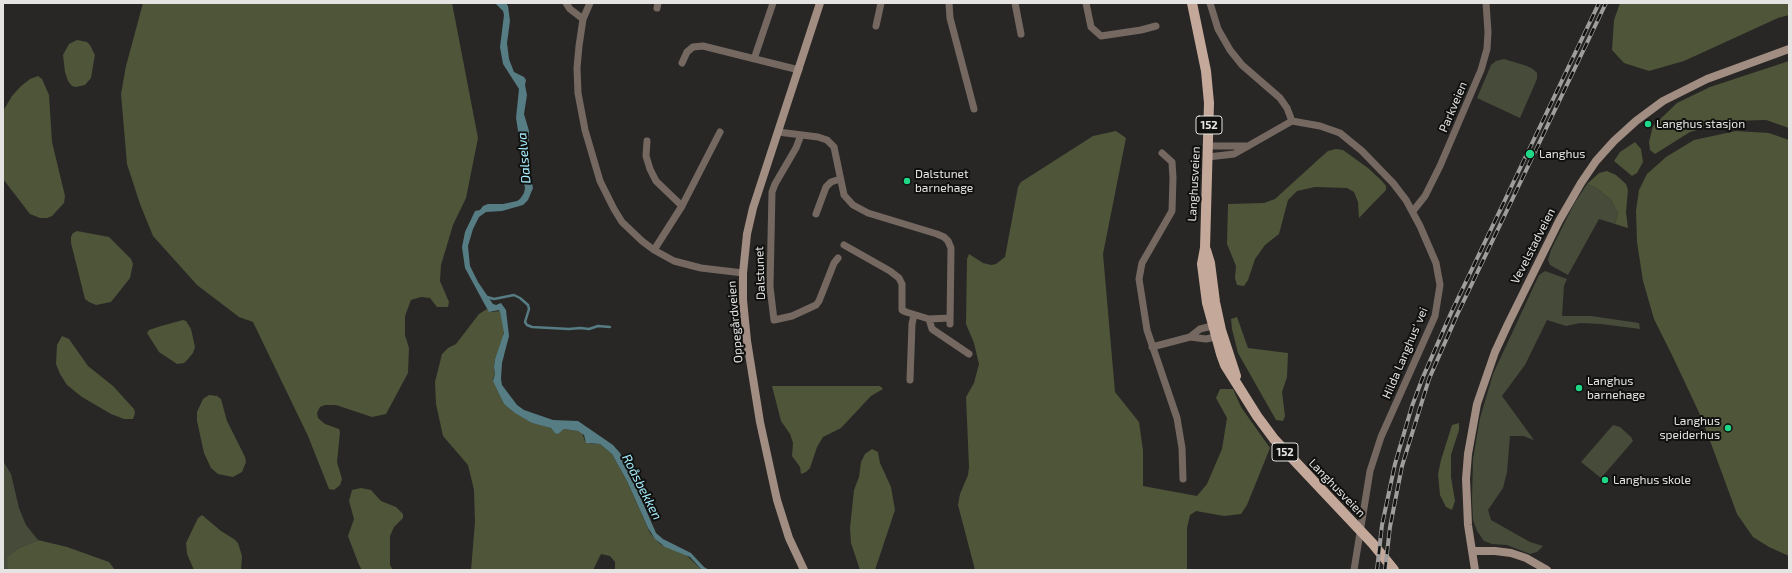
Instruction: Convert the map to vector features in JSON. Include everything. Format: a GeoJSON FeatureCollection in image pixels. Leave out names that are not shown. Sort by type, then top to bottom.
{"type":"FeatureCollection","features":[{"type":"Feature","properties":{"kind":"main road","name":"Oppegårdveien"},"geometry":{"type":"LineString","coordinates":[[804,570],[789,538],[777,500],[760,422],[747,341],[742,273],[747,234],[753,208],[820,3]]}},
{"type":"Feature","properties":{"kind":"main road","name":"Langhusveien"},"geometry":{"type":"LineString","coordinates":[[1192,3],[1208,82],[1210,115],[1205,205],[1206,248],[1202,264],[1203,278],[1216,331],[1233,362],[1238,382],[1257,416],[1274,439],[1373,544],[1394,570]]}},
{"type":"Feature","properties":{"kind":"main road","name":"Vevelstadveien"},"geometry":{"type":"LineString","coordinates":[[1474,569],[1473,551],[1466,504],[1467,460],[1472,429],[1484,381],[1495,352],[1527,284],[1559,221],[1581,183],[1596,161],[1614,141],[1636,121],[1663,101],[1707,79],[1789,49]]}},
{"type":"Feature","properties":{"kind":"main road"},"geometry":{"type":"LineString","coordinates":[[1473,551],[1511,553],[1526,558],[1542,569]]}},
{"type":"Feature","properties":{"kind":"street"},"geometry":{"type":"LineString","coordinates":[[566,3],[570,9],[583,18]]}},
{"type":"Feature","properties":{"kind":"street"},"geometry":{"type":"LineString","coordinates":[[590,3],[583,18],[577,68],[578,93],[585,130],[600,181],[614,209],[622,222],[654,250],[681,262],[701,268],[742,273]]}},
{"type":"Feature","properties":{"kind":"street"},"geometry":{"type":"LineString","coordinates":[[754,59],[773,3]]}},
{"type":"Feature","properties":{"kind":"street"},"geometry":{"type":"LineString","coordinates":[[876,26],[881,3]]}},
{"type":"Feature","properties":{"kind":"street"},"geometry":{"type":"LineString","coordinates":[[949,3],[950,18],[974,109]]}},
{"type":"Feature","properties":{"kind":"street"},"geometry":{"type":"LineString","coordinates":[[1015,3],[1021,34]]}},
{"type":"Feature","properties":{"kind":"street"},"geometry":{"type":"LineString","coordinates":[[1086,3],[1091,27],[1101,36],[1141,30],[1156,26]]}},
{"type":"Feature","properties":{"kind":"street"},"geometry":{"type":"LineString","coordinates":[[1208,157],[1230,155],[1292,121],[1287,108],[1280,98],[1248,71],[1230,50],[1218,29],[1210,3]]}},
{"type":"Feature","properties":{"kind":"street","name":"Parkveien"},"geometry":{"type":"LineString","coordinates":[[1413,211],[1422,202],[1440,166],[1481,70],[1487,48],[1488,32],[1486,3]]}},
{"type":"Feature","properties":{"kind":"street"},"geometry":{"type":"LineString","coordinates":[[682,63],[687,52],[694,47],[703,46],[799,70]]}},
{"type":"Feature","properties":{"kind":"street","name":"Hilda Langhus' vei"},"geometry":{"type":"LineString","coordinates":[[1292,121],[1305,122],[1326,128],[1340,133],[1351,140],[1393,183],[1406,200],[1425,235],[1438,270],[1440,285],[1435,316],[1382,437],[1370,471],[1354,570]]}},
{"type":"Feature","properties":{"kind":"street"},"geometry":{"type":"LineString","coordinates":[[654,250],[682,206],[720,132]]}},
{"type":"Feature","properties":{"kind":"street"},"geometry":{"type":"LineString","coordinates":[[778,132],[823,138],[827,140],[834,147],[844,194],[853,205],[860,210],[936,234],[948,241],[951,248],[950,321],[930,319],[902,310],[902,284],[899,278],[890,271],[844,245]]}},
{"type":"Feature","properties":{"kind":"street","name":"Dalstunet"},"geometry":{"type":"LineString","coordinates":[[801,135],[796,148],[772,192],[770,287],[774,320],[792,316],[816,305],[834,263],[838,258]]}},
{"type":"Feature","properties":{"kind":"street"},"geometry":{"type":"LineString","coordinates":[[648,141],[646,156],[656,181],[682,206]]}},
{"type":"Feature","properties":{"kind":"street"},"geometry":{"type":"LineString","coordinates":[[1209,146],[1245,146]]}},
{"type":"Feature","properties":{"kind":"street"},"geometry":{"type":"LineString","coordinates":[[1162,153],[1172,162],[1172,211],[1144,259],[1139,272],[1145,324],[1177,418],[1182,448],[1183,478]]}},
{"type":"Feature","properties":{"kind":"street"},"geometry":{"type":"LineString","coordinates":[[816,214],[826,187],[831,182],[840,179]]}},
{"type":"Feature","properties":{"kind":"street"},"geometry":{"type":"LineString","coordinates":[[910,380],[912,324],[914,315]]}},
{"type":"Feature","properties":{"kind":"street"},"geometry":{"type":"LineString","coordinates":[[930,319],[932,329],[969,354]]}},
{"type":"Feature","properties":{"kind":"street"},"geometry":{"type":"LineString","coordinates":[[1190,337],[1200,329],[1216,331]]}},
{"type":"Feature","properties":{"kind":"street"},"geometry":{"type":"LineString","coordinates":[[1152,347],[1190,337],[1206,339],[1216,331]]}},
{"type":"Feature","properties":{"kind":"green space"},"geometry":{"type":"Polygon","coordinates":[[[143,3],[452,3],[478,138],[466,198],[453,225],[441,265],[440,281],[449,302],[448,307],[437,307],[430,298],[421,297],[411,300],[405,316],[405,335],[409,348],[408,373],[386,414],[372,417],[336,405],[325,405],[320,407],[317,413],[318,418],[325,424],[339,429],[340,432],[337,462],[342,479],[340,485],[334,490],[329,489],[308,436],[253,322],[239,317],[197,285],[153,236],[140,204],[127,164],[121,94],[126,66],[143,3]]]}},
{"type":"Feature","properties":{"kind":"green space"},"geometry":{"type":"Polygon","coordinates":[[[1620,3],[1789,3],[1789,15],[1778,18],[1684,61],[1649,71],[1624,63],[1612,50],[1614,20],[1620,3]]]}},
{"type":"Feature","properties":{"kind":"green space"},"geometry":{"type":"Polygon","coordinates":[[[77,40],[87,42],[95,55],[91,78],[85,85],[76,87],[72,86],[68,81],[65,72],[63,55],[69,44],[77,40]]]}},
{"type":"Feature","properties":{"kind":"green space"},"geometry":{"type":"Polygon","coordinates":[[[1504,59],[1527,66],[1537,73],[1537,79],[1520,118],[1477,98],[1491,65],[1496,61],[1504,59]]]}},
{"type":"Feature","properties":{"kind":"green space"},"geometry":{"type":"Polygon","coordinates":[[[1789,61],[1789,128],[1766,120],[1729,121],[1690,132],[1655,154],[1650,150],[1649,142],[1653,126],[1677,103],[1710,87],[1789,61]]]}},
{"type":"Feature","properties":{"kind":"green space"},"geometry":{"type":"Polygon","coordinates":[[[38,76],[42,79],[49,95],[52,142],[65,196],[64,203],[52,216],[47,218],[40,218],[30,214],[3,179],[3,111],[12,96],[21,86],[30,79],[38,76]]]}},
{"type":"Feature","properties":{"kind":"green space"},"geometry":{"type":"Polygon","coordinates":[[[1116,131],[1126,138],[1103,254],[1115,392],[1139,422],[1143,450],[1143,486],[1197,496],[1207,484],[1222,449],[1227,418],[1216,398],[1220,389],[1233,389],[1241,407],[1270,448],[1247,505],[1241,514],[1224,516],[1196,511],[1190,515],[1187,528],[1187,570],[975,570],[958,505],[960,494],[968,475],[969,467],[966,397],[974,383],[979,364],[974,343],[966,324],[967,259],[969,254],[983,263],[991,265],[996,264],[1005,257],[1018,187],[1021,182],[1093,136],[1116,131]]]}},
{"type":"Feature","properties":{"kind":"green space"},"geometry":{"type":"Polygon","coordinates":[[[1736,131],[1769,133],[1789,140],[1789,556],[1769,547],[1753,537],[1737,514],[1702,419],[1654,319],[1643,281],[1637,242],[1636,211],[1639,190],[1647,174],[1666,157],[1694,140],[1736,131]]]}},
{"type":"Feature","properties":{"kind":"green space"},"geometry":{"type":"Polygon","coordinates":[[[1635,142],[1641,149],[1643,162],[1637,173],[1632,176],[1614,161],[1620,152],[1635,142]]]}},
{"type":"Feature","properties":{"kind":"green space"},"geometry":{"type":"Polygon","coordinates":[[[1336,149],[1343,150],[1368,168],[1382,181],[1386,186],[1386,190],[1359,218],[1358,202],[1354,192],[1347,188],[1315,187],[1297,191],[1288,200],[1279,234],[1265,245],[1255,259],[1248,280],[1244,286],[1237,285],[1235,278],[1236,266],[1227,244],[1228,204],[1264,203],[1275,199],[1328,151],[1336,149]]]}},
{"type":"Feature","properties":{"kind":"green space"},"geometry":{"type":"Polygon","coordinates":[[[1607,171],[1616,175],[1626,184],[1628,190],[1626,212],[1628,228],[1615,224],[1618,213],[1611,200],[1598,189],[1587,184],[1599,173],[1607,171]]]}},
{"type":"Feature","properties":{"kind":"green space"},"geometry":{"type":"Polygon","coordinates":[[[1587,184],[1598,189],[1611,200],[1618,213],[1615,224],[1599,219],[1568,275],[1550,265],[1548,260],[1551,250],[1574,204],[1587,184]]]}},
{"type":"Feature","properties":{"kind":"green space"},"geometry":{"type":"Polygon","coordinates":[[[77,231],[109,237],[131,259],[133,264],[130,278],[111,302],[96,305],[85,299],[71,243],[73,233],[77,231]]]}},
{"type":"Feature","properties":{"kind":"green space"},"geometry":{"type":"Polygon","coordinates":[[[1545,271],[1567,279],[1564,286],[1562,316],[1591,316],[1639,323],[1640,329],[1580,323],[1566,326],[1547,320],[1525,365],[1502,396],[1534,440],[1523,436],[1510,436],[1507,472],[1503,488],[1488,510],[1491,520],[1530,542],[1543,546],[1537,552],[1530,554],[1507,545],[1492,544],[1484,541],[1477,531],[1473,520],[1473,459],[1480,418],[1493,374],[1539,275],[1545,271]]]}},
{"type":"Feature","properties":{"kind":"green space"},"geometry":{"type":"Polygon","coordinates":[[[487,309],[491,312],[500,311],[504,331],[495,359],[495,374],[493,379],[504,404],[532,423],[549,427],[559,433],[564,429],[578,431],[582,433],[585,441],[591,444],[600,444],[612,454],[627,481],[650,533],[660,544],[685,554],[702,570],[615,570],[615,562],[610,556],[601,554],[593,570],[471,570],[475,522],[474,490],[468,465],[443,436],[436,404],[435,382],[442,354],[448,348],[456,344],[479,314],[487,309]]]}},
{"type":"Feature","properties":{"kind":"green space"},"geometry":{"type":"Polygon","coordinates":[[[1237,317],[1248,348],[1288,353],[1287,377],[1282,392],[1285,416],[1283,421],[1276,420],[1238,353],[1231,319],[1237,317]]]}},
{"type":"Feature","properties":{"kind":"green space"},"geometry":{"type":"Polygon","coordinates":[[[183,320],[186,321],[191,329],[195,347],[193,353],[184,363],[177,364],[159,352],[147,333],[149,330],[183,320]]]}},
{"type":"Feature","properties":{"kind":"green space"},"geometry":{"type":"Polygon","coordinates":[[[62,336],[69,339],[88,366],[113,386],[134,409],[135,413],[133,419],[124,419],[111,414],[82,397],[67,385],[56,364],[57,345],[62,336]]]}},
{"type":"Feature","properties":{"kind":"green space"},"geometry":{"type":"Polygon","coordinates":[[[772,386],[880,386],[883,389],[871,396],[841,428],[823,437],[817,447],[810,468],[801,474],[800,467],[792,456],[793,443],[790,434],[781,421],[772,386]]]}},
{"type":"Feature","properties":{"kind":"green space"},"geometry":{"type":"Polygon","coordinates":[[[209,395],[217,396],[221,399],[227,421],[245,457],[246,462],[242,472],[233,477],[218,474],[211,468],[204,453],[197,421],[197,412],[203,399],[209,395]]]}},
{"type":"Feature","properties":{"kind":"green space"},"geometry":{"type":"Polygon","coordinates":[[[1459,423],[1459,430],[1451,455],[1451,477],[1455,501],[1452,510],[1446,507],[1440,495],[1438,474],[1452,425],[1459,423]]]}},
{"type":"Feature","properties":{"kind":"green space"},"geometry":{"type":"Polygon","coordinates":[[[1613,425],[1620,427],[1631,437],[1633,441],[1601,478],[1581,462],[1613,425]]]}},
{"type":"Feature","properties":{"kind":"green space"},"geometry":{"type":"Polygon","coordinates":[[[872,449],[878,452],[880,463],[891,487],[895,510],[875,570],[860,570],[851,543],[850,528],[854,490],[859,477],[861,462],[865,454],[872,449]]]}},
{"type":"Feature","properties":{"kind":"green space"},"geometry":{"type":"Polygon","coordinates":[[[3,461],[11,474],[19,508],[26,525],[38,540],[19,548],[8,569],[9,570],[3,570],[3,461]]]}},
{"type":"Feature","properties":{"kind":"green space"},"geometry":{"type":"Polygon","coordinates":[[[361,488],[371,490],[381,501],[396,507],[403,514],[403,518],[394,527],[390,536],[390,565],[393,570],[362,570],[359,565],[348,536],[354,519],[349,501],[352,490],[361,488]]]}},
{"type":"Feature","properties":{"kind":"green space"},"geometry":{"type":"Polygon","coordinates":[[[202,515],[238,543],[242,556],[241,570],[194,570],[187,554],[186,543],[198,518],[202,515]]]}},
{"type":"Feature","properties":{"kind":"green space"},"geometry":{"type":"Polygon","coordinates":[[[38,540],[67,547],[109,562],[115,570],[8,569],[7,558],[19,548],[38,540]]]}},
{"type":"Feature","properties":{"kind":"water","name":"Dalselva"},"geometry":{"type":"Polygon","coordinates":[[[495,3],[506,3],[508,6],[510,21],[507,43],[509,59],[514,72],[524,77],[526,80],[525,85],[527,95],[524,114],[529,131],[528,165],[533,188],[528,200],[523,205],[502,211],[486,212],[479,217],[473,229],[468,246],[470,266],[478,282],[493,304],[496,305],[501,303],[506,310],[509,336],[502,363],[502,385],[517,405],[524,410],[553,420],[578,421],[613,445],[620,453],[656,533],[663,539],[691,553],[704,567],[709,570],[702,570],[690,557],[665,547],[655,539],[648,528],[627,481],[612,454],[600,444],[586,443],[584,435],[578,431],[564,429],[558,434],[551,428],[532,423],[515,413],[504,404],[493,381],[495,374],[495,359],[504,333],[500,312],[499,310],[489,312],[465,268],[462,247],[465,232],[475,211],[480,210],[483,206],[488,204],[503,204],[517,201],[524,193],[525,188],[521,169],[522,156],[516,118],[519,89],[503,64],[500,47],[504,15],[503,11],[495,3]]]}},
{"type":"Feature","properties":{"kind":"waterway"},"geometry":{"type":"LineString","coordinates":[[487,297],[494,299],[514,295],[520,298],[528,305],[529,309],[525,322],[527,325],[532,327],[569,329],[589,329],[598,326],[610,327]]}},
{"type":"Feature","properties":{"kind":"railway"},"geometry":{"type":"LineString","coordinates":[[1377,570],[1382,525],[1395,464],[1412,406],[1423,377],[1451,313],[1599,3]]}},
{"type":"Feature","properties":{"kind":"railway"},"geometry":{"type":"LineString","coordinates":[[1385,570],[1390,527],[1402,466],[1429,379],[1457,315],[1606,3]]}},
{"type":"Feature","properties":{"kind":"place","name":"Langhus stasjon"},"geometry":{"type":"Point","coordinates":[1648,124]}},
{"type":"Feature","properties":{"kind":"place","name":"Langhus"},"geometry":{"type":"Point","coordinates":[1530,154]}},
{"type":"Feature","properties":{"kind":"place","name":"Dalstunet barnehage"},"geometry":{"type":"Point","coordinates":[907,181]}},
{"type":"Feature","properties":{"kind":"place","name":"Langhus barnehage"},"geometry":{"type":"Point","coordinates":[1579,388]}},
{"type":"Feature","properties":{"kind":"place","name":"Langhus speiderhus"},"geometry":{"type":"Point","coordinates":[1728,428]}},
{"type":"Feature","properties":{"kind":"place","name":"Langhus skole"},"geometry":{"type":"Point","coordinates":[1605,480]}},
{"type":"Feature","properties":{"kind":"water label","name":"Roåsbekken"},"geometry":{"type":"Point","coordinates":[642,487]}}]}
